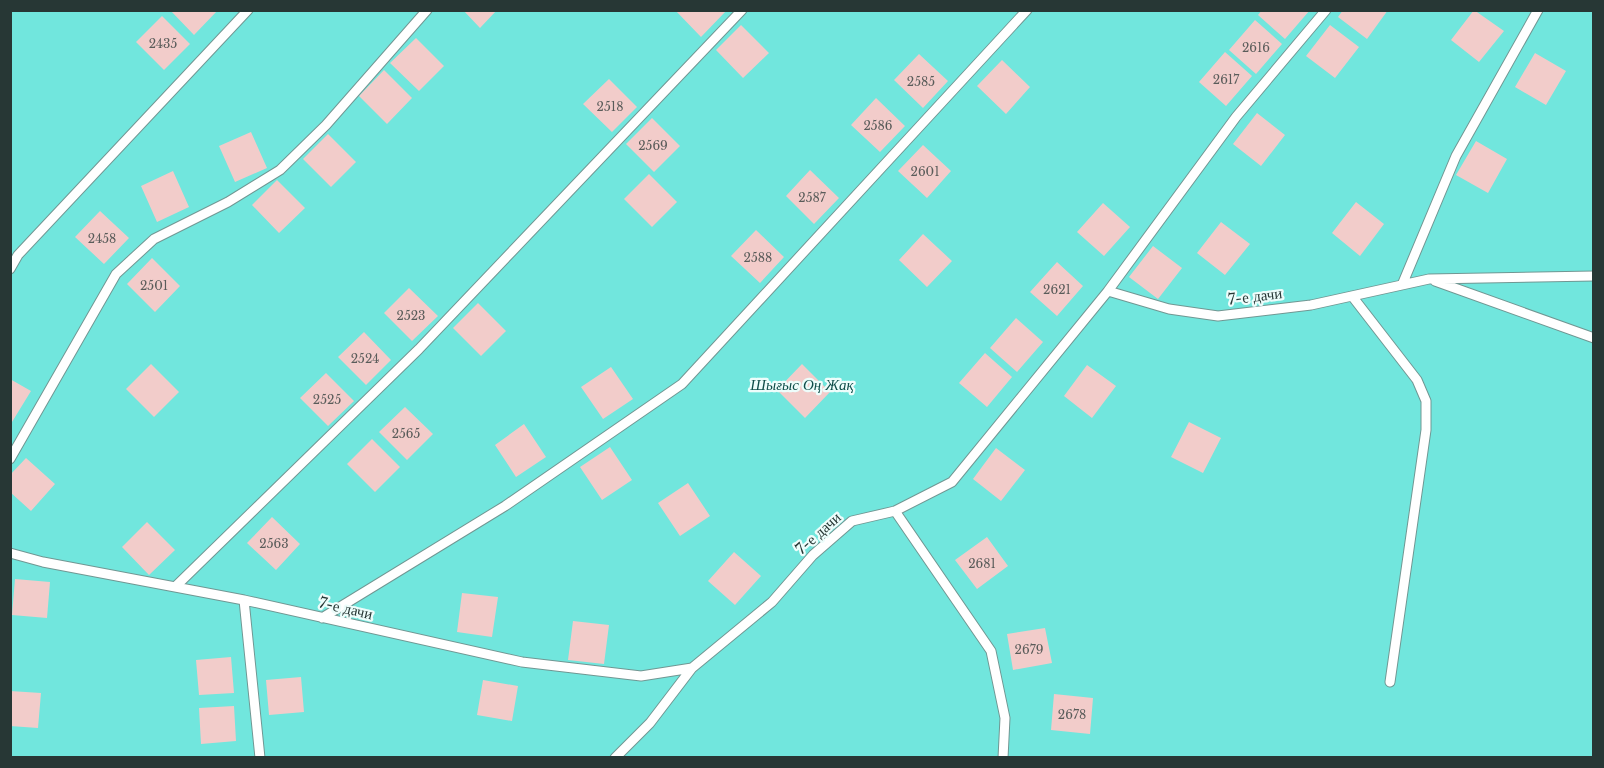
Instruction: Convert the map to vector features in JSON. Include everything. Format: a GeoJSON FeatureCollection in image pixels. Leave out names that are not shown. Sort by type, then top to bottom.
{"type":"FeatureCollection","features":[{"type":"Feature","properties":{"kind":"lane"},"geometry":{"type":"LineString","coordinates":[[10,269],[18,255],[248,10]]}},
{"type":"Feature","properties":{"kind":"lane"},"geometry":{"type":"LineString","coordinates":[[10,459],[116,274],[154,239],[228,202],[280,170],[326,125],[427,10]]}},
{"type":"Feature","properties":{"kind":"lane"},"geometry":{"type":"LineString","coordinates":[[175,587],[419,349],[742,10]]}},
{"type":"Feature","properties":{"kind":"lane"},"geometry":{"type":"LineString","coordinates":[[322,618],[505,506],[682,384],[1027,10]]}},
{"type":"Feature","properties":{"kind":"lane"},"geometry":{"type":"LineString","coordinates":[[1108,291],[1236,117],[1326,10]]}},
{"type":"Feature","properties":{"kind":"lane"},"geometry":{"type":"LineString","coordinates":[[1402,285],[1456,156],[1538,10]]}},
{"type":"Feature","properties":{"kind":"lane","name":"7-е дачи"},"geometry":{"type":"LineString","coordinates":[[10,553],[44,562],[244,600],[522,662],[641,676],[692,668],[772,602],[813,555],[852,521],[895,511],[952,482],[1108,291],[1169,309],[1218,316],[1311,305],[1429,279],[1593,276]]}},
{"type":"Feature","properties":{"kind":"lane"},"geometry":{"type":"LineString","coordinates":[[1429,279],[1593,338]]}},
{"type":"Feature","properties":{"kind":"lane"},"geometry":{"type":"LineString","coordinates":[[1352,296],[1417,380],[1426,401],[1426,430],[1390,682]]}},
{"type":"Feature","properties":{"kind":"lane"},"geometry":{"type":"LineString","coordinates":[[895,511],[991,651],[1005,718],[1003,758]]}},
{"type":"Feature","properties":{"kind":"lane"},"geometry":{"type":"LineString","coordinates":[[244,600],[260,758]]}},
{"type":"Feature","properties":{"kind":"lane"},"geometry":{"type":"LineString","coordinates":[[615,758],[650,723],[692,668]]}},
{"type":"Feature","properties":{"kind":"green space","name":"Шығыс Оң Жақ"},"geometry":{"type":"Polygon","coordinates":[[[11,11],[1593,11],[1593,757],[11,757],[11,11]]]}},
{"type":"Feature","properties":{"kind":"building"},"geometry":{"type":"Polygon","coordinates":[[[170,10],[218,10],[194,35],[170,10]]]}},
{"type":"Feature","properties":{"kind":"building"},"geometry":{"type":"Polygon","coordinates":[[[463,10],[497,10],[480,28],[463,10]]]}},
{"type":"Feature","properties":{"kind":"building"},"geometry":{"type":"Polygon","coordinates":[[[675,10],[727,10],[701,37],[675,10]]]}},
{"type":"Feature","properties":{"kind":"building"},"geometry":{"type":"Polygon","coordinates":[[[1262,10],[1310,10],[1285,39],[1258,15],[1262,10]]]}},
{"type":"Feature","properties":{"kind":"building"},"geometry":{"type":"Polygon","coordinates":[[[1343,10],[1388,10],[1367,39],[1338,17],[1343,10]]]}},
{"type":"Feature","properties":{"kind":"building"},"geometry":{"type":"Polygon","coordinates":[[[1474,10],[1504,31],[1479,62],[1451,40],[1474,10]]]}},
{"type":"Feature","properties":{"kind":"building"},"geometry":{"type":"Polygon","coordinates":[[[162,16],[190,44],[164,70],[136,42],[162,16]]]}},
{"type":"Feature","properties":{"kind":"building"},"geometry":{"type":"Polygon","coordinates":[[[1255,20],[1282,44],[1256,74],[1229,50],[1255,20]]]}},
{"type":"Feature","properties":{"kind":"building"},"geometry":{"type":"Polygon","coordinates":[[[741,25],[769,53],[743,78],[716,50],[741,25]]]}},
{"type":"Feature","properties":{"kind":"building"},"geometry":{"type":"Polygon","coordinates":[[[1330,25],[1359,47],[1335,78],[1306,56],[1330,25]]]}},
{"type":"Feature","properties":{"kind":"building"},"geometry":{"type":"Polygon","coordinates":[[[416,38],[444,66],[419,91],[390,63],[416,38]]]}},
{"type":"Feature","properties":{"kind":"building"},"geometry":{"type":"Polygon","coordinates":[[[1225,52],[1252,76],[1226,106],[1199,82],[1225,52]]]}},
{"type":"Feature","properties":{"kind":"building"},"geometry":{"type":"Polygon","coordinates":[[[1535,53],[1566,71],[1546,105],[1515,87],[1535,53]]]}},
{"type":"Feature","properties":{"kind":"building"},"geometry":{"type":"Polygon","coordinates":[[[919,54],[948,81],[923,108],[894,80],[919,54]]]}},
{"type":"Feature","properties":{"kind":"building"},"geometry":{"type":"Polygon","coordinates":[[[1002,60],[1030,87],[1006,114],[977,86],[1002,60]]]}},
{"type":"Feature","properties":{"kind":"building"},"geometry":{"type":"Polygon","coordinates":[[[384,70],[412,98],[387,124],[359,96],[384,70]]]}},
{"type":"Feature","properties":{"kind":"building"},"geometry":{"type":"Polygon","coordinates":[[[609,79],[637,107],[612,132],[583,104],[609,79]]]}},
{"type":"Feature","properties":{"kind":"building"},"geometry":{"type":"Polygon","coordinates":[[[876,98],[905,126],[880,152],[851,125],[876,98]]]}},
{"type":"Feature","properties":{"kind":"building"},"geometry":{"type":"Polygon","coordinates":[[[1257,113],[1285,135],[1261,166],[1233,144],[1257,113]]]}},
{"type":"Feature","properties":{"kind":"building"},"geometry":{"type":"Polygon","coordinates":[[[652,118],[680,146],[654,172],[626,144],[652,118]]]}},
{"type":"Feature","properties":{"kind":"building"},"geometry":{"type":"Polygon","coordinates":[[[251,132],[267,168],[235,182],[219,146],[251,132]]]}},
{"type":"Feature","properties":{"kind":"building"},"geometry":{"type":"Polygon","coordinates":[[[328,134],[356,162],[331,187],[303,159],[328,134]]]}},
{"type":"Feature","properties":{"kind":"building"},"geometry":{"type":"Polygon","coordinates":[[[1476,141],[1507,159],[1488,193],[1456,175],[1476,141]]]}},
{"type":"Feature","properties":{"kind":"building"},"geometry":{"type":"Polygon","coordinates":[[[923,145],[951,171],[927,198],[898,171],[923,145]]]}},
{"type":"Feature","properties":{"kind":"building"},"geometry":{"type":"Polygon","coordinates":[[[810,170],[839,198],[814,224],[786,196],[810,170]]]}},
{"type":"Feature","properties":{"kind":"building"},"geometry":{"type":"Polygon","coordinates":[[[173,171],[189,207],[157,222],[141,186],[173,171]]]}},
{"type":"Feature","properties":{"kind":"building"},"geometry":{"type":"Polygon","coordinates":[[[649,174],[677,202],[652,227],[624,199],[649,174]]]}},
{"type":"Feature","properties":{"kind":"building"},"geometry":{"type":"Polygon","coordinates":[[[277,180],[305,208],[279,233],[252,205],[277,180]]]}},
{"type":"Feature","properties":{"kind":"building"},"geometry":{"type":"Polygon","coordinates":[[[1356,202],[1384,224],[1360,256],[1332,233],[1356,202]]]}},
{"type":"Feature","properties":{"kind":"building"},"geometry":{"type":"Polygon","coordinates":[[[1103,203],[1130,227],[1104,256],[1077,232],[1103,203]]]}},
{"type":"Feature","properties":{"kind":"building"},"geometry":{"type":"Polygon","coordinates":[[[100,211],[129,238],[104,264],[75,237],[100,211]]]}},
{"type":"Feature","properties":{"kind":"building"},"geometry":{"type":"Polygon","coordinates":[[[1221,222],[1250,244],[1225,275],[1197,253],[1221,222]]]}},
{"type":"Feature","properties":{"kind":"building"},"geometry":{"type":"Polygon","coordinates":[[[756,230],[784,257],[760,283],[731,256],[756,230]]]}},
{"type":"Feature","properties":{"kind":"building"},"geometry":{"type":"Polygon","coordinates":[[[923,234],[952,261],[927,287],[899,260],[923,234]]]}},
{"type":"Feature","properties":{"kind":"building"},"geometry":{"type":"Polygon","coordinates":[[[1153,246],[1182,268],[1158,299],[1129,277],[1153,246]]]}},
{"type":"Feature","properties":{"kind":"building"},"geometry":{"type":"Polygon","coordinates":[[[152,258],[180,286],[155,312],[127,284],[152,258]]]}},
{"type":"Feature","properties":{"kind":"building"},"geometry":{"type":"Polygon","coordinates":[[[1057,262],[1083,286],[1057,316],[1030,292],[1057,262]]]}},
{"type":"Feature","properties":{"kind":"building"},"geometry":{"type":"Polygon","coordinates":[[[409,288],[438,316],[412,341],[384,313],[409,288]]]}},
{"type":"Feature","properties":{"kind":"building"},"geometry":{"type":"Polygon","coordinates":[[[478,303],[506,331],[481,356],[453,328],[478,303]]]}},
{"type":"Feature","properties":{"kind":"building"},"geometry":{"type":"Polygon","coordinates":[[[1016,318],[1043,342],[1017,372],[990,348],[1016,318]]]}},
{"type":"Feature","properties":{"kind":"building"},"geometry":{"type":"Polygon","coordinates":[[[364,332],[391,360],[366,385],[338,357],[364,332]]]}},
{"type":"Feature","properties":{"kind":"building"},"geometry":{"type":"Polygon","coordinates":[[[985,353],[1012,377],[987,407],[959,383],[985,353]]]}},
{"type":"Feature","properties":{"kind":"building"},"geometry":{"type":"Polygon","coordinates":[[[151,364],[179,392],[154,417],[126,389],[151,364]]]}},
{"type":"Feature","properties":{"kind":"building"},"geometry":{"type":"Polygon","coordinates":[[[802,364],[830,392],[805,418],[777,390],[802,364]]]}},
{"type":"Feature","properties":{"kind":"building"},"geometry":{"type":"Polygon","coordinates":[[[1087,365],[1116,386],[1092,418],[1064,396],[1087,365]]]}},
{"type":"Feature","properties":{"kind":"building"},"geometry":{"type":"Polygon","coordinates":[[[611,367],[633,399],[603,419],[581,387],[611,367]]]}},
{"type":"Feature","properties":{"kind":"building"},"geometry":{"type":"Polygon","coordinates":[[[326,373],[354,401],[328,426],[300,398],[326,373]]]}},
{"type":"Feature","properties":{"kind":"building"},"geometry":{"type":"Polygon","coordinates":[[[10,379],[31,391],[12,422],[10,421],[10,379]]]}},
{"type":"Feature","properties":{"kind":"building"},"geometry":{"type":"Polygon","coordinates":[[[405,407],[433,434],[407,460],[379,432],[405,407]]]}},
{"type":"Feature","properties":{"kind":"building"},"geometry":{"type":"Polygon","coordinates":[[[1189,422],[1221,438],[1203,473],[1171,457],[1189,422]]]}},
{"type":"Feature","properties":{"kind":"building"},"geometry":{"type":"Polygon","coordinates":[[[524,424],[546,457],[516,477],[495,445],[524,424]]]}},
{"type":"Feature","properties":{"kind":"building"},"geometry":{"type":"Polygon","coordinates":[[[372,439],[400,467],[375,492],[347,464],[372,439]]]}},
{"type":"Feature","properties":{"kind":"building"},"geometry":{"type":"Polygon","coordinates":[[[610,447],[632,480],[602,500],[580,467],[610,447]]]}},
{"type":"Feature","properties":{"kind":"building"},"geometry":{"type":"Polygon","coordinates":[[[996,448],[1025,470],[1001,501],[973,479],[996,448]]]}},
{"type":"Feature","properties":{"kind":"building"},"geometry":{"type":"Polygon","coordinates":[[[26,458],[55,484],[31,511],[10,492],[10,475],[26,458]]]}},
{"type":"Feature","properties":{"kind":"building"},"geometry":{"type":"Polygon","coordinates":[[[688,483],[710,516],[680,536],[658,503],[688,483]]]}},
{"type":"Feature","properties":{"kind":"building"},"geometry":{"type":"Polygon","coordinates":[[[272,517],[300,544],[276,570],[247,543],[272,517]]]}},
{"type":"Feature","properties":{"kind":"building"},"geometry":{"type":"Polygon","coordinates":[[[147,522],[175,550],[149,575],[122,547],[147,522]]]}},
{"type":"Feature","properties":{"kind":"building"},"geometry":{"type":"Polygon","coordinates":[[[987,537],[1008,566],[977,589],[955,560],[987,537]]]}},
{"type":"Feature","properties":{"kind":"building"},"geometry":{"type":"Polygon","coordinates":[[[734,552],[761,576],[735,605],[708,581],[734,552]]]}},
{"type":"Feature","properties":{"kind":"building"},"geometry":{"type":"Polygon","coordinates":[[[15,579],[50,582],[47,618],[12,615],[15,579]]]}},
{"type":"Feature","properties":{"kind":"building"},"geometry":{"type":"Polygon","coordinates":[[[462,593],[498,597],[492,637],[457,632],[462,593]]]}},
{"type":"Feature","properties":{"kind":"building"},"geometry":{"type":"Polygon","coordinates":[[[573,621],[609,625],[604,664],[568,660],[573,621]]]}},
{"type":"Feature","properties":{"kind":"building"},"geometry":{"type":"Polygon","coordinates":[[[1045,628],[1052,663],[1013,670],[1007,634],[1045,628]]]}},
{"type":"Feature","properties":{"kind":"building"},"geometry":{"type":"Polygon","coordinates":[[[231,657],[234,693],[199,695],[196,660],[231,657]]]}},
{"type":"Feature","properties":{"kind":"building"},"geometry":{"type":"Polygon","coordinates":[[[301,677],[304,712],[269,715],[266,680],[301,677]]]}},
{"type":"Feature","properties":{"kind":"building"},"geometry":{"type":"Polygon","coordinates":[[[483,680],[518,686],[512,721],[477,715],[483,680]]]}},
{"type":"Feature","properties":{"kind":"building"},"geometry":{"type":"Polygon","coordinates":[[[10,691],[41,693],[38,728],[10,726],[10,691]]]}},
{"type":"Feature","properties":{"kind":"building"},"geometry":{"type":"Polygon","coordinates":[[[1054,694],[1093,698],[1090,734],[1051,730],[1054,694]]]}},
{"type":"Feature","properties":{"kind":"building"},"geometry":{"type":"Polygon","coordinates":[[[234,706],[236,741],[201,744],[199,708],[234,706]]]}}]}
